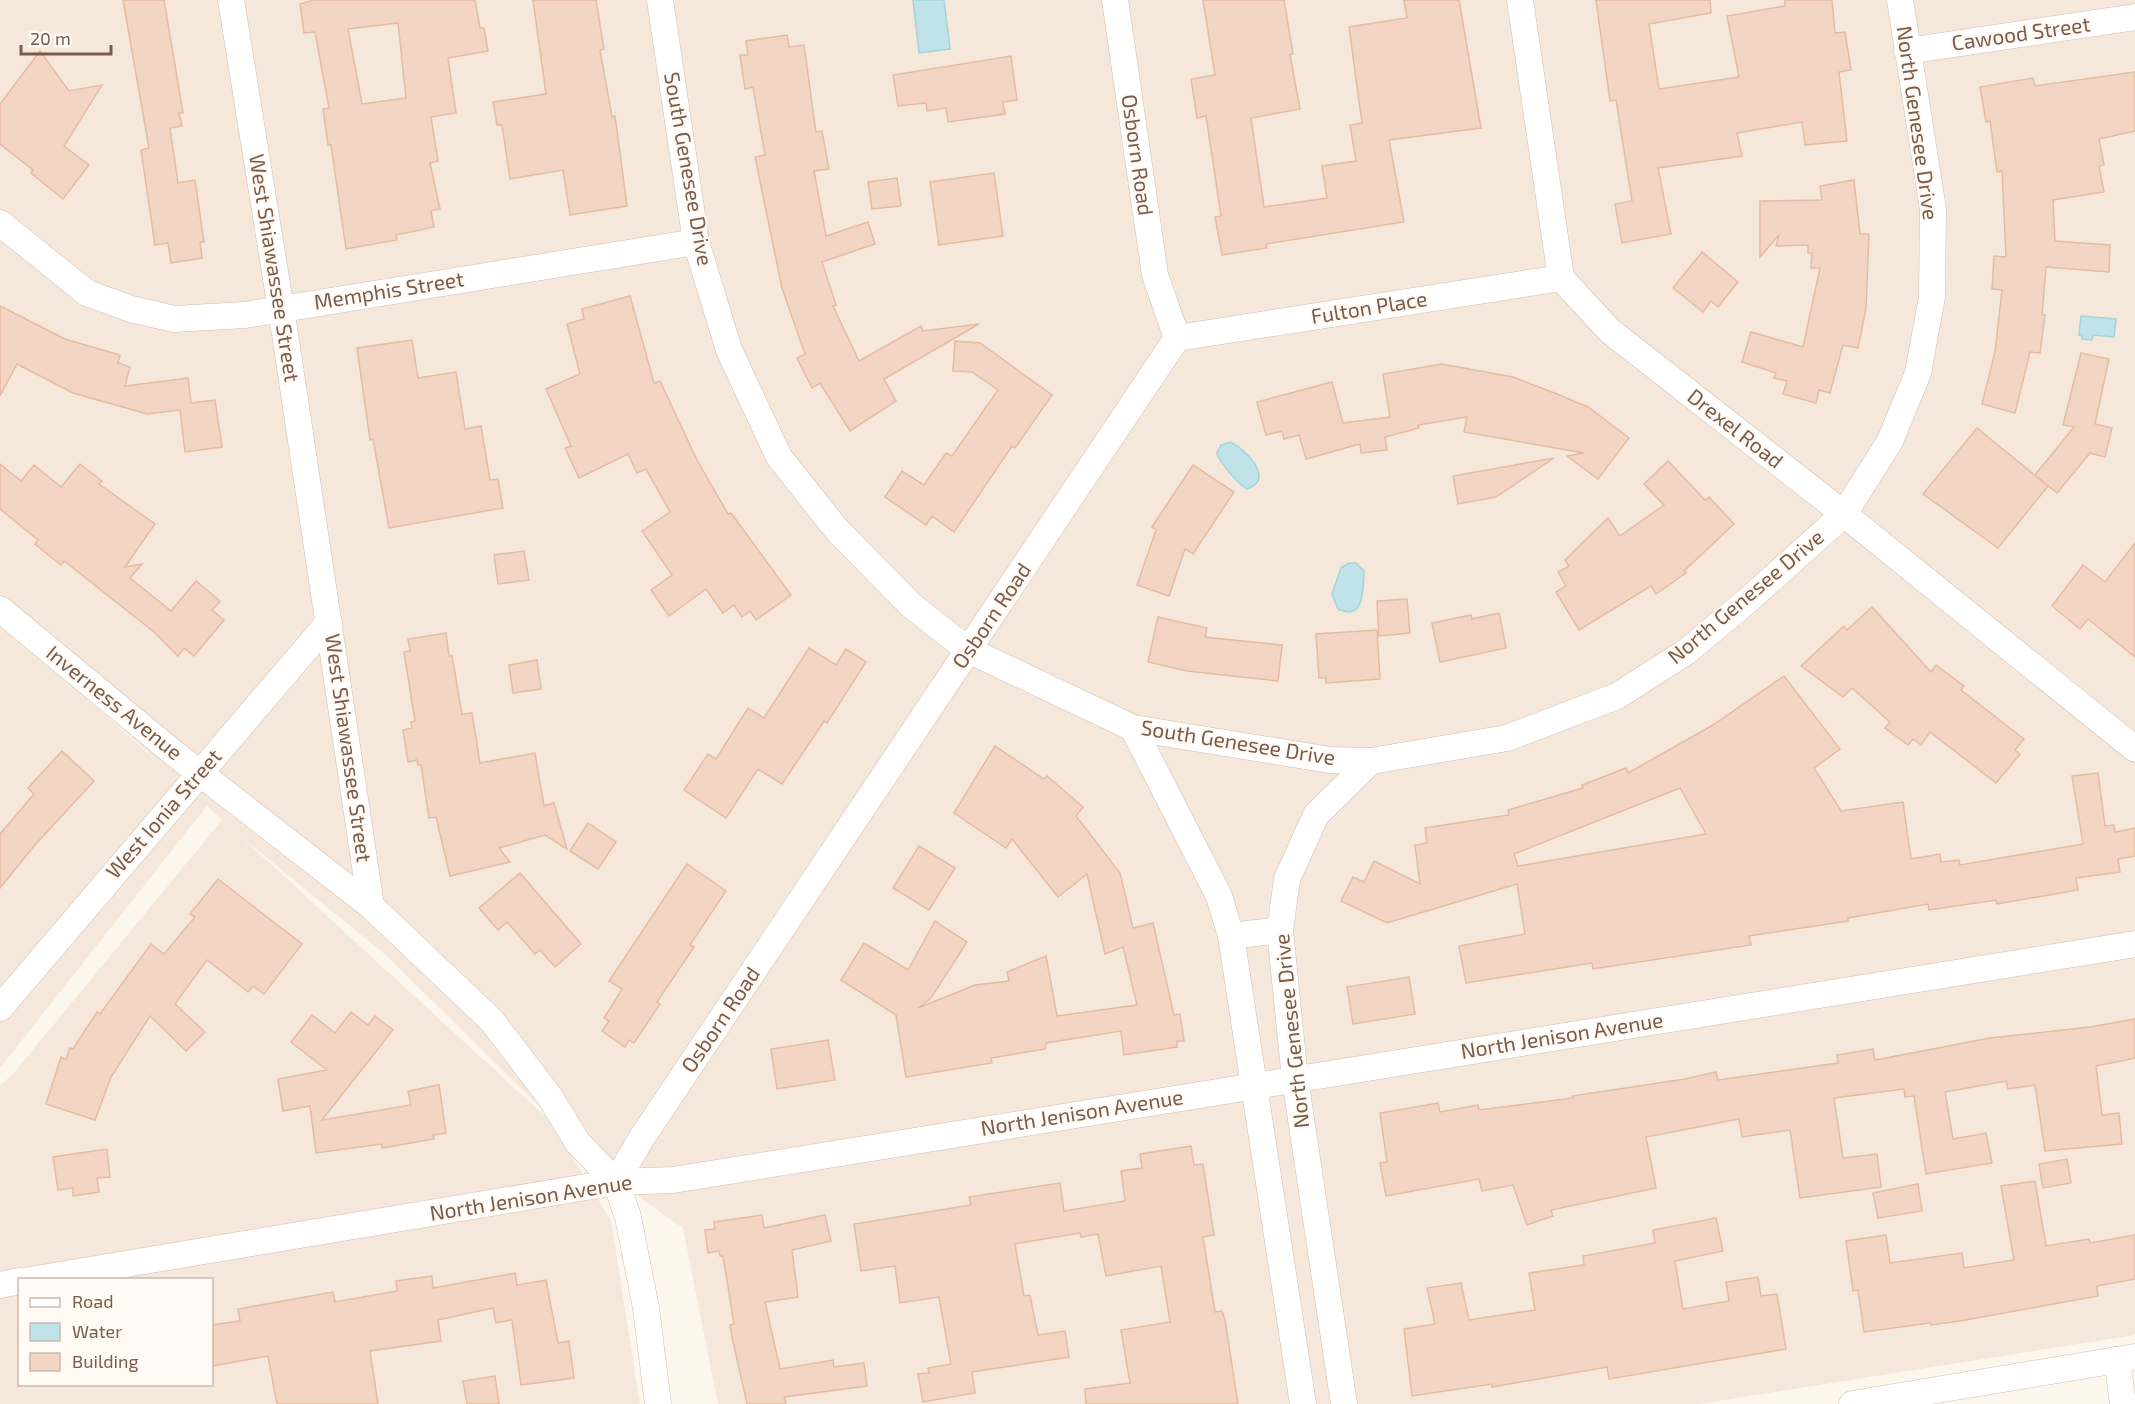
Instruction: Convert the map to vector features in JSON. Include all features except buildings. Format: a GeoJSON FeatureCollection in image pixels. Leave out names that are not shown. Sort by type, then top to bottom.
{"type":"FeatureCollection","features":[{"type":"Feature","properties":{"kind":"street","name":"West Shiawassee Street"},"geometry":{"type":"LineString","coordinates":[[231,0],[281,309],[371,906]]}},
{"type":"Feature","properties":{"kind":"street","name":"South Genesee Drive"},"geometry":{"type":"LineString","coordinates":[[660,0],[696,242],[729,350],[779,457],[837,530],[912,606],[968,650],[1133,728],[1330,760],[1371,761]]}},
{"type":"Feature","properties":{"kind":"street","name":"Osborn Road"},"geometry":{"type":"LineString","coordinates":[[616,1182],[641,1139],[1177,338],[1155,275],[1115,0]]}},
{"type":"Feature","properties":{"kind":"street"},"geometry":{"type":"LineString","coordinates":[[1520,0],[1561,278]]}},
{"type":"Feature","properties":{"kind":"street","name":"North Genesee Drive"},"geometry":{"type":"LineString","coordinates":[[1344,1404],[1295,1079],[1280,930],[1287,879],[1316,814],[1371,761],[1507,738],[1617,696],[1686,652],[1844,514],[1894,431],[1918,373],[1932,297],[1933,209],[1900,0]]}},
{"type":"Feature","properties":{"kind":"street","name":"Cawood Street"},"geometry":{"type":"LineString","coordinates":[[1907,51],[2135,17]]}},
{"type":"Feature","properties":{"kind":"street","name":"Memphis Street"},"geometry":{"type":"LineString","coordinates":[[0,224],[87,293],[131,309],[174,319],[245,315],[696,242]]}},
{"type":"Feature","properties":{"kind":"street","name":"Fulton Place"},"geometry":{"type":"LineString","coordinates":[[1177,338],[1561,278]]}},
{"type":"Feature","properties":{"kind":"street","name":"Drexel Road"},"geometry":{"type":"LineString","coordinates":[[1561,278],[1610,331],[1844,514],[2135,749]]}},
{"type":"Feature","properties":{"kind":"street","name":"Inverness Avenue"},"geometry":{"type":"LineString","coordinates":[[0,609],[200,772],[371,906]]}},
{"type":"Feature","properties":{"kind":"street","name":"West Ionia Street"},"geometry":{"type":"LineString","coordinates":[[0,1008],[329,622]]}},
{"type":"Feature","properties":{"kind":"street","name":"North Genesee Drive"},"geometry":{"type":"LineString","coordinates":[[1133,728],[1219,896],[1231,936],[1256,1085],[1303,1404]]}},
{"type":"Feature","properties":{"kind":"street"},"geometry":{"type":"LineString","coordinates":[[371,906],[492,1021],[550,1097],[578,1143],[616,1182],[628,1217],[646,1308],[658,1404]]}},
{"type":"Feature","properties":{"kind":"street"},"geometry":{"type":"LineString","coordinates":[[1231,936],[1280,930]]}},
{"type":"Feature","properties":{"kind":"street","name":"North Jenison Avenue"},"geometry":{"type":"LineString","coordinates":[[42,1278],[616,1182],[674,1180],[2135,945]]}},
{"type":"Feature","properties":{"kind":"street"},"geometry":{"type":"LineString","coordinates":[[0,1285],[18,1281]]}},
{"type":"Feature","properties":{"kind":"street"},"geometry":{"type":"LineString","coordinates":[[1852,1404],[2126,1359],[2122,1404]]}},
{"type":"Feature","properties":{"kind":"shaded area"},"geometry":{"type":"Polygon","coordinates":[[[0,0],[2135,0],[2135,1335],[1699,1404],[718,1404],[683,1228],[616,1181],[551,1123],[611,1220],[640,1404],[0,1404],[0,1085],[13,1074],[222,820],[207,806],[0,1068],[0,622],[172,774],[0,615],[0,0]],[[239,835],[547,1118],[542,1109],[388,957],[239,835]]]}},
{"type":"Feature","properties":{"kind":"water"},"geometry":{"type":"Polygon","coordinates":[[[913,0],[944,0],[950,49],[919,53],[913,0]]]}},
{"type":"Feature","properties":{"kind":"water"},"geometry":{"type":"Polygon","coordinates":[[[2081,316],[2116,319],[2114,337],[2093,335],[2092,340],[2082,339],[2082,335],[2079,335],[2081,316]]]}},
{"type":"Feature","properties":{"kind":"water"},"geometry":{"type":"Polygon","coordinates":[[[1230,442],[1250,457],[1258,472],[1259,479],[1255,485],[1247,489],[1230,473],[1218,457],[1217,453],[1221,445],[1230,442]]]}},
{"type":"Feature","properties":{"kind":"water"},"geometry":{"type":"Polygon","coordinates":[[[1349,563],[1356,563],[1364,571],[1364,578],[1358,607],[1347,612],[1338,609],[1332,594],[1341,568],[1349,563]]]}}]}
